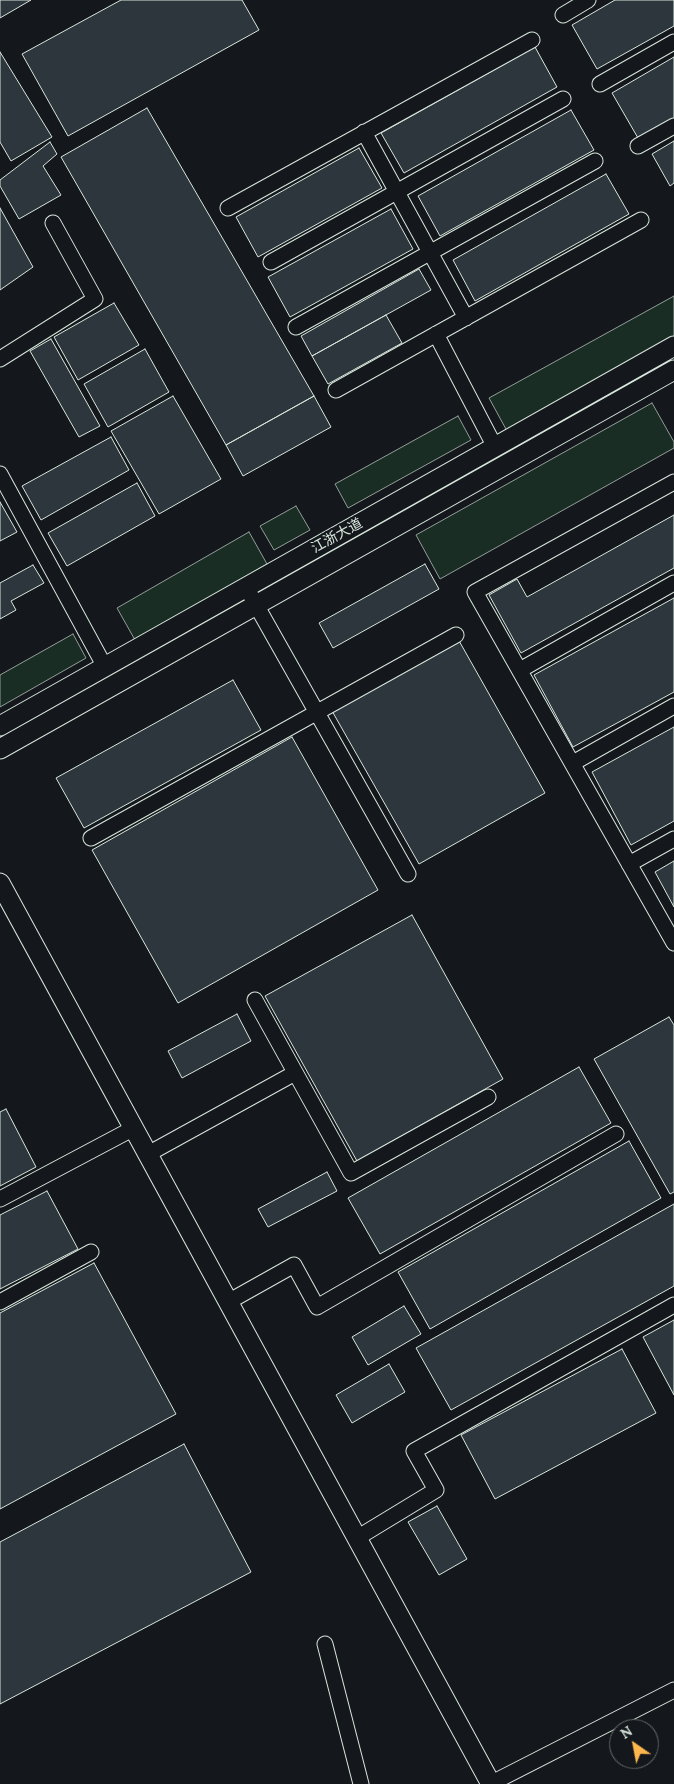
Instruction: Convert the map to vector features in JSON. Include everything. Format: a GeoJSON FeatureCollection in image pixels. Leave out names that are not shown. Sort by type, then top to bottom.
{"type":"FeatureCollection","features":[{"type":"Feature","properties":{"kind":"main road","name":"江浙大道"},"geometry":{"type":"LineString","coordinates":[[0,726],[669,348]]}},
{"type":"Feature","properties":{"kind":"main road","name":"江浙大道"},"geometry":{"type":"LineString","coordinates":[[0,748],[674,370]]}},
{"type":"Feature","properties":{"kind":"main road"},"geometry":{"type":"LineString","coordinates":[[0,883],[491,1784]]}},
{"type":"Feature","properties":{"kind":"street"},"geometry":{"type":"LineString","coordinates":[[563,14],[588,0]]}},
{"type":"Feature","properties":{"kind":"street"},"geometry":{"type":"LineString","coordinates":[[228,208],[532,40]]}},
{"type":"Feature","properties":{"kind":"street"},"geometry":{"type":"LineString","coordinates":[[600,84],[674,42]]}},
{"type":"Feature","properties":{"kind":"street"},"geometry":{"type":"LineString","coordinates":[[271,262],[563,99]]}},
{"type":"Feature","properties":{"kind":"street"},"geometry":{"type":"LineString","coordinates":[[638,146],[674,126]]}},
{"type":"Feature","properties":{"kind":"street"},"geometry":{"type":"LineString","coordinates":[[364,132],[466,318]]}},
{"type":"Feature","properties":{"kind":"street"},"geometry":{"type":"LineString","coordinates":[[296,326],[595,161]]}},
{"type":"Feature","properties":{"kind":"street"},"geometry":{"type":"LineString","coordinates":[[336,390],[641,220]]}},
{"type":"Feature","properties":{"kind":"street"},"geometry":{"type":"LineString","coordinates":[[0,359],[95,299],[53,224]]}},
{"type":"Feature","properties":{"kind":"street"},"geometry":{"type":"LineString","coordinates":[[436,334],[495,447]]}},
{"type":"Feature","properties":{"kind":"street"},"geometry":{"type":"LineString","coordinates":[[669,348],[674,370]]}},
{"type":"Feature","properties":{"kind":"street"},"geometry":{"type":"LineString","coordinates":[[0,474],[105,667]]}},
{"type":"Feature","properties":{"kind":"street"},"geometry":{"type":"LineString","coordinates":[[674,482],[475,592],[674,943]]}},
{"type":"Feature","properties":{"kind":"street"},"geometry":{"type":"LineString","coordinates":[[520,670],[674,583]]}},
{"type":"Feature","properties":{"kind":"street"},"geometry":{"type":"LineString","coordinates":[[246,587],[408,874]]}},
{"type":"Feature","properties":{"kind":"street"},"geometry":{"type":"LineString","coordinates":[[91,838],[456,635]]}},
{"type":"Feature","properties":{"kind":"street"},"geometry":{"type":"LineString","coordinates":[[572,764],[674,706]]}},
{"type":"Feature","properties":{"kind":"street"},"geometry":{"type":"LineString","coordinates":[[629,864],[674,838]]}},
{"type":"Feature","properties":{"kind":"street"},"geometry":{"type":"LineString","coordinates":[[255,1000],[351,1173],[488,1098]]}},
{"type":"Feature","properties":{"kind":"street"},"geometry":{"type":"LineString","coordinates":[[148,1154],[295,1073]]}},
{"type":"Feature","properties":{"kind":"street"},"geometry":{"type":"LineString","coordinates":[[0,1199],[134,1128]]}},
{"type":"Feature","properties":{"kind":"street"},"geometry":{"type":"LineString","coordinates":[[228,1302],[294,1265],[317,1308],[616,1134]]}},
{"type":"Feature","properties":{"kind":"street"},"geometry":{"type":"LineString","coordinates":[[0,1302],[92,1252]]}},
{"type":"Feature","properties":{"kind":"street"},"geometry":{"type":"LineString","coordinates":[[357,1538],[436,1490],[414,1452],[674,1305]]}},
{"type":"Feature","properties":{"kind":"street"},"geometry":{"type":"LineString","coordinates":[[325,1644],[361,1784]]}},
{"type":"Feature","properties":{"kind":"street"},"geometry":{"type":"LineString","coordinates":[[491,1784],[674,1690]]}},
{"type":"Feature","properties":{"kind":"green space"},"geometry":{"type":"Polygon","coordinates":[[[674,296],[674,338],[507,431],[489,398],[674,296]]]}},
{"type":"Feature","properties":{"kind":"green space"},"geometry":{"type":"Polygon","coordinates":[[[652,403],[674,442],[674,448],[440,579],[416,535],[652,403]]]}},
{"type":"Feature","properties":{"kind":"green space"},"geometry":{"type":"Polygon","coordinates":[[[458,416],[471,440],[348,508],[335,484],[458,416]]]}},
{"type":"Feature","properties":{"kind":"green space"},"geometry":{"type":"Polygon","coordinates":[[[296,506],[310,530],[274,550],[260,526],[296,506]]]}},
{"type":"Feature","properties":{"kind":"green space"},"geometry":{"type":"Polygon","coordinates":[[[249,532],[267,564],[135,640],[117,608],[249,532]]]}},
{"type":"Feature","properties":{"kind":"green space"},"geometry":{"type":"Polygon","coordinates":[[[73,634],[86,658],[0,707],[0,675],[73,634]]]}},
{"type":"Feature","properties":{"kind":"building"},"geometry":{"type":"Polygon","coordinates":[[[0,0],[31,0],[0,18],[0,0]]]}},
{"type":"Feature","properties":{"kind":"building"},"geometry":{"type":"Polygon","coordinates":[[[121,0],[242,0],[259,30],[68,136],[22,54],[121,0]]]}},
{"type":"Feature","properties":{"kind":"building"},"geometry":{"type":"Polygon","coordinates":[[[615,0],[674,0],[674,26],[597,69],[572,25],[615,0]]]}},
{"type":"Feature","properties":{"kind":"building"},"geometry":{"type":"Polygon","coordinates":[[[535,47],[557,87],[404,173],[381,133],[535,47]]]}},
{"type":"Feature","properties":{"kind":"building"},"geometry":{"type":"Polygon","coordinates":[[[0,52],[52,137],[11,161],[0,142],[0,52]]]}},
{"type":"Feature","properties":{"kind":"building"},"geometry":{"type":"Polygon","coordinates":[[[674,57],[674,118],[638,138],[612,93],[674,57]]]}},
{"type":"Feature","properties":{"kind":"building"},"geometry":{"type":"Polygon","coordinates":[[[147,108],[314,396],[226,445],[61,157],[147,108]]]}},
{"type":"Feature","properties":{"kind":"building"},"geometry":{"type":"Polygon","coordinates":[[[571,110],[594,150],[440,236],[418,196],[571,110]]]}},
{"type":"Feature","properties":{"kind":"building"},"geometry":{"type":"Polygon","coordinates":[[[674,141],[674,183],[670,186],[652,154],[674,141]]]}},
{"type":"Feature","properties":{"kind":"building"},"geometry":{"type":"Polygon","coordinates":[[[50,142],[57,154],[43,166],[61,195],[19,219],[0,186],[0,180],[50,142]]]}},
{"type":"Feature","properties":{"kind":"building"},"geometry":{"type":"Polygon","coordinates":[[[359,148],[382,188],[258,257],[236,217],[359,148]]]}},
{"type":"Feature","properties":{"kind":"building"},"geometry":{"type":"Polygon","coordinates":[[[606,174],[629,214],[475,301],[453,260],[606,174]]]}},
{"type":"Feature","properties":{"kind":"building"},"geometry":{"type":"Polygon","coordinates":[[[0,208],[33,267],[0,290],[0,208]]]}},
{"type":"Feature","properties":{"kind":"building"},"geometry":{"type":"Polygon","coordinates":[[[391,209],[413,249],[290,317],[268,277],[391,209]]]}},
{"type":"Feature","properties":{"kind":"building"},"geometry":{"type":"Polygon","coordinates":[[[419,269],[431,290],[312,356],[301,336],[419,269]]]}},
{"type":"Feature","properties":{"kind":"building"},"geometry":{"type":"Polygon","coordinates":[[[114,303],[139,345],[78,380],[54,337],[114,303]]]}},
{"type":"Feature","properties":{"kind":"building"},"geometry":{"type":"Polygon","coordinates":[[[386,315],[402,343],[328,384],[312,356],[386,315]]]}},
{"type":"Feature","properties":{"kind":"building"},"geometry":{"type":"Polygon","coordinates":[[[51,339],[100,426],[79,437],[30,351],[51,339]]]}},
{"type":"Feature","properties":{"kind":"building"},"geometry":{"type":"Polygon","coordinates":[[[145,349],[169,392],[108,427],[84,384],[145,349]]]}},
{"type":"Feature","properties":{"kind":"building"},"geometry":{"type":"Polygon","coordinates":[[[173,396],[221,479],[159,514],[111,431],[173,396]]]}},
{"type":"Feature","properties":{"kind":"building"},"geometry":{"type":"Polygon","coordinates":[[[314,396],[331,427],[243,476],[226,445],[314,396]]]}},
{"type":"Feature","properties":{"kind":"building"},"geometry":{"type":"Polygon","coordinates":[[[111,437],[129,470],[41,520],[22,486],[111,437]]]}},
{"type":"Feature","properties":{"kind":"building"},"geometry":{"type":"Polygon","coordinates":[[[137,483],[155,516],[67,566],[48,533],[137,483]]]}},
{"type":"Feature","properties":{"kind":"building"},"geometry":{"type":"Polygon","coordinates":[[[0,502],[17,532],[0,541],[0,502]]]}},
{"type":"Feature","properties":{"kind":"building"},"geometry":{"type":"Polygon","coordinates":[[[674,515],[674,568],[521,653],[489,595],[517,579],[527,597],[674,515]]]}},
{"type":"Feature","properties":{"kind":"building"},"geometry":{"type":"Polygon","coordinates":[[[425,564],[439,589],[333,648],[319,623],[425,564]]]}},
{"type":"Feature","properties":{"kind":"building"},"geometry":{"type":"Polygon","coordinates":[[[33,565],[44,583],[11,601],[16,610],[0,619],[0,583],[33,565]]]}},
{"type":"Feature","properties":{"kind":"building"},"geometry":{"type":"Polygon","coordinates":[[[674,598],[674,692],[573,747],[534,675],[674,598]]]}},
{"type":"Feature","properties":{"kind":"building"},"geometry":{"type":"Polygon","coordinates":[[[458,639],[545,793],[419,864],[332,711],[458,639]]]}},
{"type":"Feature","properties":{"kind":"building"},"geometry":{"type":"Polygon","coordinates":[[[233,680],[261,730],[84,828],[56,778],[233,680]]]}},
{"type":"Feature","properties":{"kind":"building"},"geometry":{"type":"Polygon","coordinates":[[[674,727],[674,821],[631,845],[592,772],[674,727]]]}},
{"type":"Feature","properties":{"kind":"building"},"geometry":{"type":"Polygon","coordinates":[[[292,737],[378,890],[178,1003],[92,850],[292,737]]]}},
{"type":"Feature","properties":{"kind":"building"},"geometry":{"type":"Polygon","coordinates":[[[674,861],[674,907],[655,872],[674,861]]]}},
{"type":"Feature","properties":{"kind":"building"},"geometry":{"type":"Polygon","coordinates":[[[412,915],[503,1079],[357,1161],[265,996],[412,915]]]}},
{"type":"Feature","properties":{"kind":"building"},"geometry":{"type":"Polygon","coordinates":[[[237,1014],[251,1041],[182,1078],[168,1051],[237,1014]]]}},
{"type":"Feature","properties":{"kind":"building"},"geometry":{"type":"Polygon","coordinates":[[[669,1017],[674,1025],[674,1192],[670,1194],[594,1059],[669,1017]]]}},
{"type":"Feature","properties":{"kind":"building"},"geometry":{"type":"Polygon","coordinates":[[[579,1067],[611,1123],[380,1254],[348,1198],[579,1067]]]}},
{"type":"Feature","properties":{"kind":"building"},"geometry":{"type":"Polygon","coordinates":[[[6,1109],[36,1167],[0,1186],[0,1112],[6,1109]]]}},
{"type":"Feature","properties":{"kind":"building"},"geometry":{"type":"Polygon","coordinates":[[[629,1141],[661,1198],[430,1329],[398,1272],[629,1141]]]}},
{"type":"Feature","properties":{"kind":"building"},"geometry":{"type":"Polygon","coordinates":[[[327,1172],[337,1191],[268,1227],[258,1209],[327,1172]]]}},
{"type":"Feature","properties":{"kind":"building"},"geometry":{"type":"Polygon","coordinates":[[[47,1191],[78,1249],[0,1289],[0,1215],[47,1191]]]}},
{"type":"Feature","properties":{"kind":"building"},"geometry":{"type":"Polygon","coordinates":[[[674,1204],[674,1286],[451,1410],[416,1348],[674,1204]]]}},
{"type":"Feature","properties":{"kind":"building"},"geometry":{"type":"Polygon","coordinates":[[[94,1263],[176,1414],[0,1509],[0,1313],[94,1263]]]}},
{"type":"Feature","properties":{"kind":"building"},"geometry":{"type":"Polygon","coordinates":[[[404,1306],[421,1334],[368,1365],[352,1337],[404,1306]]]}},
{"type":"Feature","properties":{"kind":"building"},"geometry":{"type":"Polygon","coordinates":[[[674,1320],[674,1395],[643,1337],[674,1320]]]}},
{"type":"Feature","properties":{"kind":"building"},"geometry":{"type":"Polygon","coordinates":[[[622,1349],[656,1413],[495,1499],[461,1435],[622,1349]]]}},
{"type":"Feature","properties":{"kind":"building"},"geometry":{"type":"Polygon","coordinates":[[[389,1364],[405,1392],[352,1423],[336,1395],[389,1364]]]}},
{"type":"Feature","properties":{"kind":"building"},"geometry":{"type":"Polygon","coordinates":[[[184,1444],[251,1572],[0,1704],[0,1542],[184,1444]]]}},
{"type":"Feature","properties":{"kind":"building"},"geometry":{"type":"Polygon","coordinates":[[[437,1506],[467,1559],[439,1575],[408,1522],[437,1506]]]}}]}
